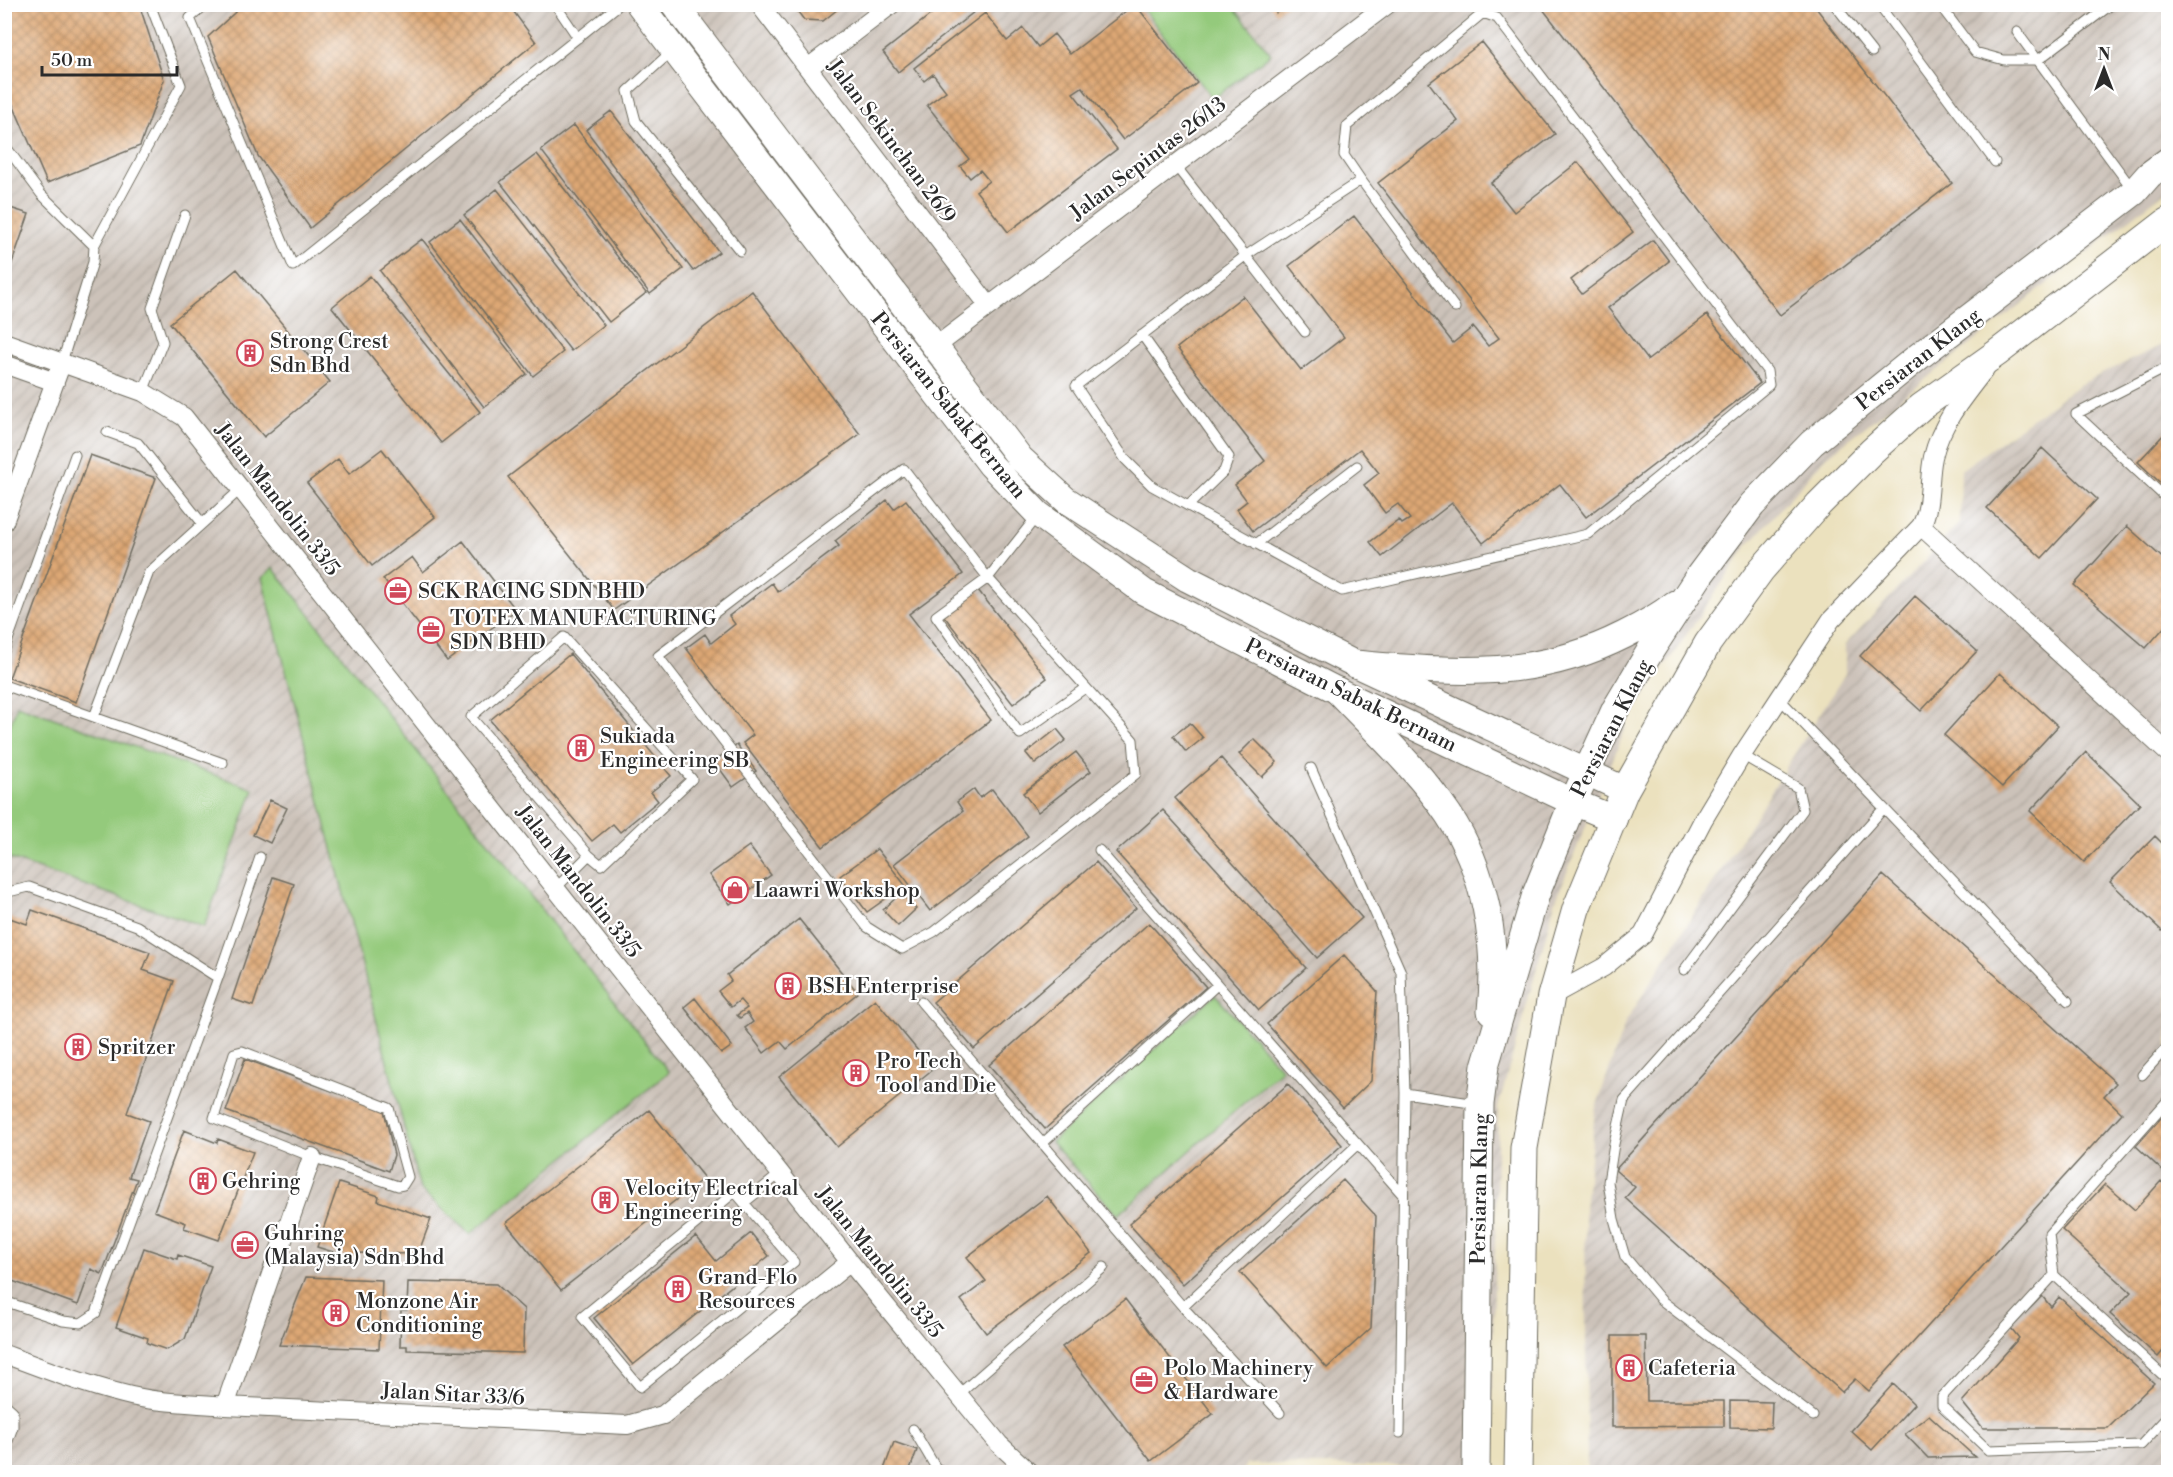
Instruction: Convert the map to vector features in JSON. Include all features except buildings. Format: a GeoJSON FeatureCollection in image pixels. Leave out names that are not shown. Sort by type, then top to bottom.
{"type":"FeatureCollection","features":[{"type":"Feature","properties":{"kind":"main road","name":"Persiaran Klang"},"geometry":{"type":"LineString","coordinates":[[1476,1473],[1480,1104],[1485,1066],[1536,894],[1573,802],[1615,710],[1689,592],[1752,505],[1812,443],[2155,172]]}},
{"type":"Feature","properties":{"kind":"main road","name":"Persiaran Klang"},"geometry":{"type":"LineString","coordinates":[[1518,1473],[1524,1148],[1551,996],[1576,909],[1625,790],[1708,643],[1761,570],[1819,504],[1872,451],[1921,407],[1997,353],[2169,221]]}},
{"type":"Feature","properties":{"kind":"main road"},"geometry":{"type":"LineString","coordinates":[[1355,664],[1454,671],[1536,666],[1575,656],[1604,645],[1654,619],[1689,592]]}},
{"type":"Feature","properties":{"kind":"main road"},"geometry":{"type":"LineString","coordinates":[[1338,691],[1395,752],[1448,814],[1470,853],[1488,910],[1492,957],[1492,1001],[1485,1066]]}},
{"type":"Feature","properties":{"kind":"street","name":"Persiaran Sabak Bernam"},"geometry":{"type":"LineString","coordinates":[[639,4],[991,465],[1038,514],[1144,592],[1338,691],[1573,802],[1614,819]]}},
{"type":"Feature","properties":{"kind":"street","name":"Persiaran Sabak Bernam"},"geometry":{"type":"LineString","coordinates":[[674,4],[1020,458],[1066,500],[1188,579],[1355,664],[1625,790]]}},
{"type":"Feature","properties":{"kind":"street","name":"Jalan Sekinchan 26/9"},"geometry":{"type":"LineString","coordinates":[[759,4],[989,306]]}},
{"type":"Feature","properties":{"kind":"street"},"geometry":{"type":"LineString","coordinates":[[808,68],[892,4]]}},
{"type":"Feature","properties":{"kind":"street","name":"Jalan Sepintas 26/13"},"geometry":{"type":"LineString","coordinates":[[935,347],[1388,4]]}},
{"type":"Feature","properties":{"kind":"street","name":"Jalan Mandolin 33/5"},"geometry":{"type":"LineString","coordinates":[[4,342],[143,392],[184,417],[850,1262],[958,1395],[1024,1471]]}},
{"type":"Feature","properties":{"kind":"street"},"geometry":{"type":"LineString","coordinates":[[1551,996],[1604,967],[1643,935],[1703,820],[1742,754],[1831,620],[1921,526],[1927,515],[1933,458],[1943,428],[1997,353]]}},
{"type":"Feature","properties":{"kind":"street"},"geometry":{"type":"LineString","coordinates":[[4,522],[62,362]]}},
{"type":"Feature","properties":{"kind":"street"},"geometry":{"type":"LineString","coordinates":[[4,364],[55,382]]}},
{"type":"Feature","properties":{"kind":"street"},"geometry":{"type":"LineString","coordinates":[[1921,526],[2169,753]]}},
{"type":"Feature","properties":{"kind":"street"},"geometry":{"type":"LineString","coordinates":[[225,1406],[312,1157]]}},
{"type":"Feature","properties":{"kind":"street","name":"Jalan Sitar 33/6"},"geometry":{"type":"LineString","coordinates":[[4,1354],[63,1376],[126,1395],[225,1406],[627,1425],[663,1415],[850,1262]]}},
{"type":"Feature","properties":{"kind":"lane"},"geometry":{"type":"LineString","coordinates":[[62,362],[93,262],[94,246],[181,85],[150,4]]}},
{"type":"Feature","properties":{"kind":"lane"},"geometry":{"type":"LineString","coordinates":[[206,4],[190,18],[293,266],[620,4]]}},
{"type":"Feature","properties":{"kind":"lane"},"geometry":{"type":"LineString","coordinates":[[555,4],[578,38]]}},
{"type":"Feature","properties":{"kind":"lane"},"geometry":{"type":"LineString","coordinates":[[1834,4],[1872,52]]}},
{"type":"Feature","properties":{"kind":"lane"},"geometry":{"type":"LineString","coordinates":[[1878,4],[1995,162]]}},
{"type":"Feature","properties":{"kind":"lane"},"geometry":{"type":"LineString","coordinates":[[1939,4],[1975,52],[2004,60],[2038,60],[2112,4]]}},
{"type":"Feature","properties":{"kind":"lane"},"geometry":{"type":"LineString","coordinates":[[1361,180],[1245,256],[1076,386],[1125,459],[1152,486],[1342,591],[1588,534],[1769,385],[1767,371],[1497,18],[1483,13],[1347,126],[1344,155],[1455,308]]}},
{"type":"Feature","properties":{"kind":"lane"},"geometry":{"type":"LineString","coordinates":[[2017,32],[2038,60],[2155,172]]}},
{"type":"Feature","properties":{"kind":"lane"},"geometry":{"type":"LineString","coordinates":[[674,50],[628,91],[636,121],[740,251]]}},
{"type":"Feature","properties":{"kind":"lane"},"geometry":{"type":"LineString","coordinates":[[4,144],[40,194],[94,246]]}},
{"type":"Feature","properties":{"kind":"lane"},"geometry":{"type":"LineString","coordinates":[[1175,165],[1305,332]]}},
{"type":"Feature","properties":{"kind":"lane"},"geometry":{"type":"LineString","coordinates":[[143,392],[163,342],[152,308],[185,215]]}},
{"type":"Feature","properties":{"kind":"lane"},"geometry":{"type":"LineString","coordinates":[[1142,335],[1229,457],[1224,471],[1188,506]]}},
{"type":"Feature","properties":{"kind":"lane"},"geometry":{"type":"LineString","coordinates":[[2169,367],[2076,414],[2169,500]]}},
{"type":"Feature","properties":{"kind":"lane"},"geometry":{"type":"LineString","coordinates":[[107,432],[138,443],[202,524]]}},
{"type":"Feature","properties":{"kind":"lane"},"geometry":{"type":"LineString","coordinates":[[4,651],[75,455]]}},
{"type":"Feature","properties":{"kind":"lane"},"geometry":{"type":"LineString","coordinates":[[1256,543],[1357,466]]}},
{"type":"Feature","properties":{"kind":"lane"},"geometry":{"type":"LineString","coordinates":[[904,469],[988,578],[1133,740],[1136,774],[934,932],[902,949],[867,927],[658,656],[904,469]]}},
{"type":"Feature","properties":{"kind":"lane"},"geometry":{"type":"LineString","coordinates":[[94,717],[149,572],[242,488]]}},
{"type":"Feature","properties":{"kind":"lane"},"geometry":{"type":"LineString","coordinates":[[1038,514],[988,578],[936,616],[1020,734],[1085,688]]}},
{"type":"Feature","properties":{"kind":"lane"},"geometry":{"type":"LineString","coordinates":[[564,637],[692,779],[601,865],[589,855],[471,717],[564,637]]}},
{"type":"Feature","properties":{"kind":"lane"},"geometry":{"type":"LineString","coordinates":[[4,685],[223,763]]}},
{"type":"Feature","properties":{"kind":"lane"},"geometry":{"type":"LineString","coordinates":[[1779,698],[2068,1001]]}},
{"type":"Feature","properties":{"kind":"lane"},"geometry":{"type":"LineString","coordinates":[[1684,970],[1803,810],[1798,788],[1742,754]]}},
{"type":"Feature","properties":{"kind":"lane"},"geometry":{"type":"LineString","coordinates":[[1311,768],[1401,972],[1405,1094],[1400,1433]]}},
{"type":"Feature","properties":{"kind":"lane"},"geometry":{"type":"LineString","coordinates":[[1813,1416],[1661,1300],[1625,1257],[1614,1219],[1608,1182],[1624,1100],[1884,808]]}},
{"type":"Feature","properties":{"kind":"lane"},"geometry":{"type":"LineString","coordinates":[[1099,850],[1402,1194]]}},
{"type":"Feature","properties":{"kind":"lane"},"geometry":{"type":"LineString","coordinates":[[556,888],[589,855]]}},
{"type":"Feature","properties":{"kind":"lane"},"geometry":{"type":"LineString","coordinates":[[4,1301],[63,1321],[81,1323],[96,1313],[260,857]]}},
{"type":"Feature","properties":{"kind":"lane"},"geometry":{"type":"LineString","coordinates":[[4,893],[29,887],[137,926],[218,978]]}},
{"type":"Feature","properties":{"kind":"lane"},"geometry":{"type":"LineString","coordinates":[[1041,1144],[1217,985]]}},
{"type":"Feature","properties":{"kind":"lane"},"geometry":{"type":"LineString","coordinates":[[921,1002],[1183,1308],[1280,1413]]}},
{"type":"Feature","properties":{"kind":"lane"},"geometry":{"type":"LineString","coordinates":[[2142,1075],[2169,1046]]}},
{"type":"Feature","properties":{"kind":"lane"},"geometry":{"type":"LineString","coordinates":[[243,1051],[389,1108],[408,1177],[404,1185],[398,1186],[312,1157],[214,1118],[234,1053],[243,1051]]}},
{"type":"Feature","properties":{"kind":"lane"},"geometry":{"type":"LineString","coordinates":[[1405,1094],[1480,1104]]}},
{"type":"Feature","properties":{"kind":"lane"},"geometry":{"type":"LineString","coordinates":[[2169,1100],[2049,1234],[2054,1275],[2169,1380]]}},
{"type":"Feature","properties":{"kind":"lane"},"geometry":{"type":"LineString","coordinates":[[1183,1308],[1358,1144]]}},
{"type":"Feature","properties":{"kind":"lane"},"geometry":{"type":"LineString","coordinates":[[744,1203],[781,1173]]}},
{"type":"Feature","properties":{"kind":"lane"},"geometry":{"type":"LineString","coordinates":[[735,1192],[744,1203],[794,1262],[640,1387],[582,1317],[735,1192]]}},
{"type":"Feature","properties":{"kind":"lane"},"geometry":{"type":"LineString","coordinates":[[958,1395],[1104,1267]]}},
{"type":"Feature","properties":{"kind":"lane"},"geometry":{"type":"LineString","coordinates":[[2054,1275],[1942,1397],[1942,1406],[1988,1450],[2142,1446],[2169,1416]]}},
{"type":"Feature","properties":{"kind":"lane"},"geometry":{"type":"LineString","coordinates":[[4,1403],[13,1411],[13,1427],[4,1452]]}},
{"type":"Feature","properties":{"kind":"lane"},"geometry":{"type":"LineString","coordinates":[[913,1429],[936,1468],[945,1473]]}},
{"type":"Feature","properties":{"kind":"shaded area"},"geometry":{"type":"Polygon","coordinates":[[[5,5],[2168,5],[2168,189],[1825,458],[1748,545],[1630,717],[1555,902],[1498,1108],[1490,1468],[1246,1464],[1242,1472],[5,1472],[5,5]]]}},
{"type":"Feature","properties":{"kind":"shaded area"},"geometry":{"type":"Polygon","coordinates":[[[2168,342],[2168,1469],[1587,1472],[1585,1209],[1595,1111],[1625,1023],[1845,674],[1845,645],[1960,522],[1961,470],[2079,385],[2168,342]]]}},
{"type":"Feature","properties":{"kind":"green space"},"geometry":{"type":"Polygon","coordinates":[[[1140,5],[1232,5],[1271,54],[1213,99],[1140,5]]]}},
{"type":"Feature","properties":{"kind":"green space"},"geometry":{"type":"Polygon","coordinates":[[[273,568],[669,1072],[470,1234],[420,1189],[262,578],[273,568]]]}},
{"type":"Feature","properties":{"kind":"green space"},"geometry":{"type":"Polygon","coordinates":[[[17,705],[254,789],[204,927],[5,857],[5,740],[17,705]]]}},
{"type":"Feature","properties":{"kind":"green space"},"geometry":{"type":"Polygon","coordinates":[[[1215,995],[1282,1069],[1118,1215],[1051,1142],[1215,995]]]}},
{"type":"Feature","properties":{"kind":"place","name":"Strong Crest Sdn Bhd"},"geometry":{"type":"Point","coordinates":[250,353]}},
{"type":"Feature","properties":{"kind":"place","name":"SCK RACING SDN BHD"},"geometry":{"type":"Point","coordinates":[398,591]}},
{"type":"Feature","properties":{"kind":"place","name":"TOTEX MANUFACTURING SDN BHD"},"geometry":{"type":"Point","coordinates":[431,630]}},
{"type":"Feature","properties":{"kind":"place","name":"Sukiada Engineering SB"},"geometry":{"type":"Point","coordinates":[581,748]}},
{"type":"Feature","properties":{"kind":"place","name":"Laawri Workshop"},"geometry":{"type":"Point","coordinates":[735,890]}},
{"type":"Feature","properties":{"kind":"place","name":"BSH Enterprise"},"geometry":{"type":"Point","coordinates":[788,986]}},
{"type":"Feature","properties":{"kind":"place","name":"Spritzer"},"geometry":{"type":"Point","coordinates":[78,1047]}},
{"type":"Feature","properties":{"kind":"place","name":"Pro Tech Tool and Die"},"geometry":{"type":"Point","coordinates":[856,1073]}},
{"type":"Feature","properties":{"kind":"place","name":"Gehring"},"geometry":{"type":"Point","coordinates":[203,1181]}},
{"type":"Feature","properties":{"kind":"place","name":"Velocity Electrical Engineering"},"geometry":{"type":"Point","coordinates":[605,1200]}},
{"type":"Feature","properties":{"kind":"place","name":"Guhring (Malaysia) Sdn Bhd"},"geometry":{"type":"Point","coordinates":[245,1245]}},
{"type":"Feature","properties":{"kind":"place","name":"Grand-Flo Resources"},"geometry":{"type":"Point","coordinates":[678,1289]}},
{"type":"Feature","properties":{"kind":"place","name":"Monzone Air Conditioning"},"geometry":{"type":"Point","coordinates":[336,1313]}},
{"type":"Feature","properties":{"kind":"place","name":"Cafeteria"},"geometry":{"type":"Point","coordinates":[1629,1368]}},
{"type":"Feature","properties":{"kind":"place","name":"Polo Machinery & Hardware"},"geometry":{"type":"Point","coordinates":[1144,1380]}}]}
